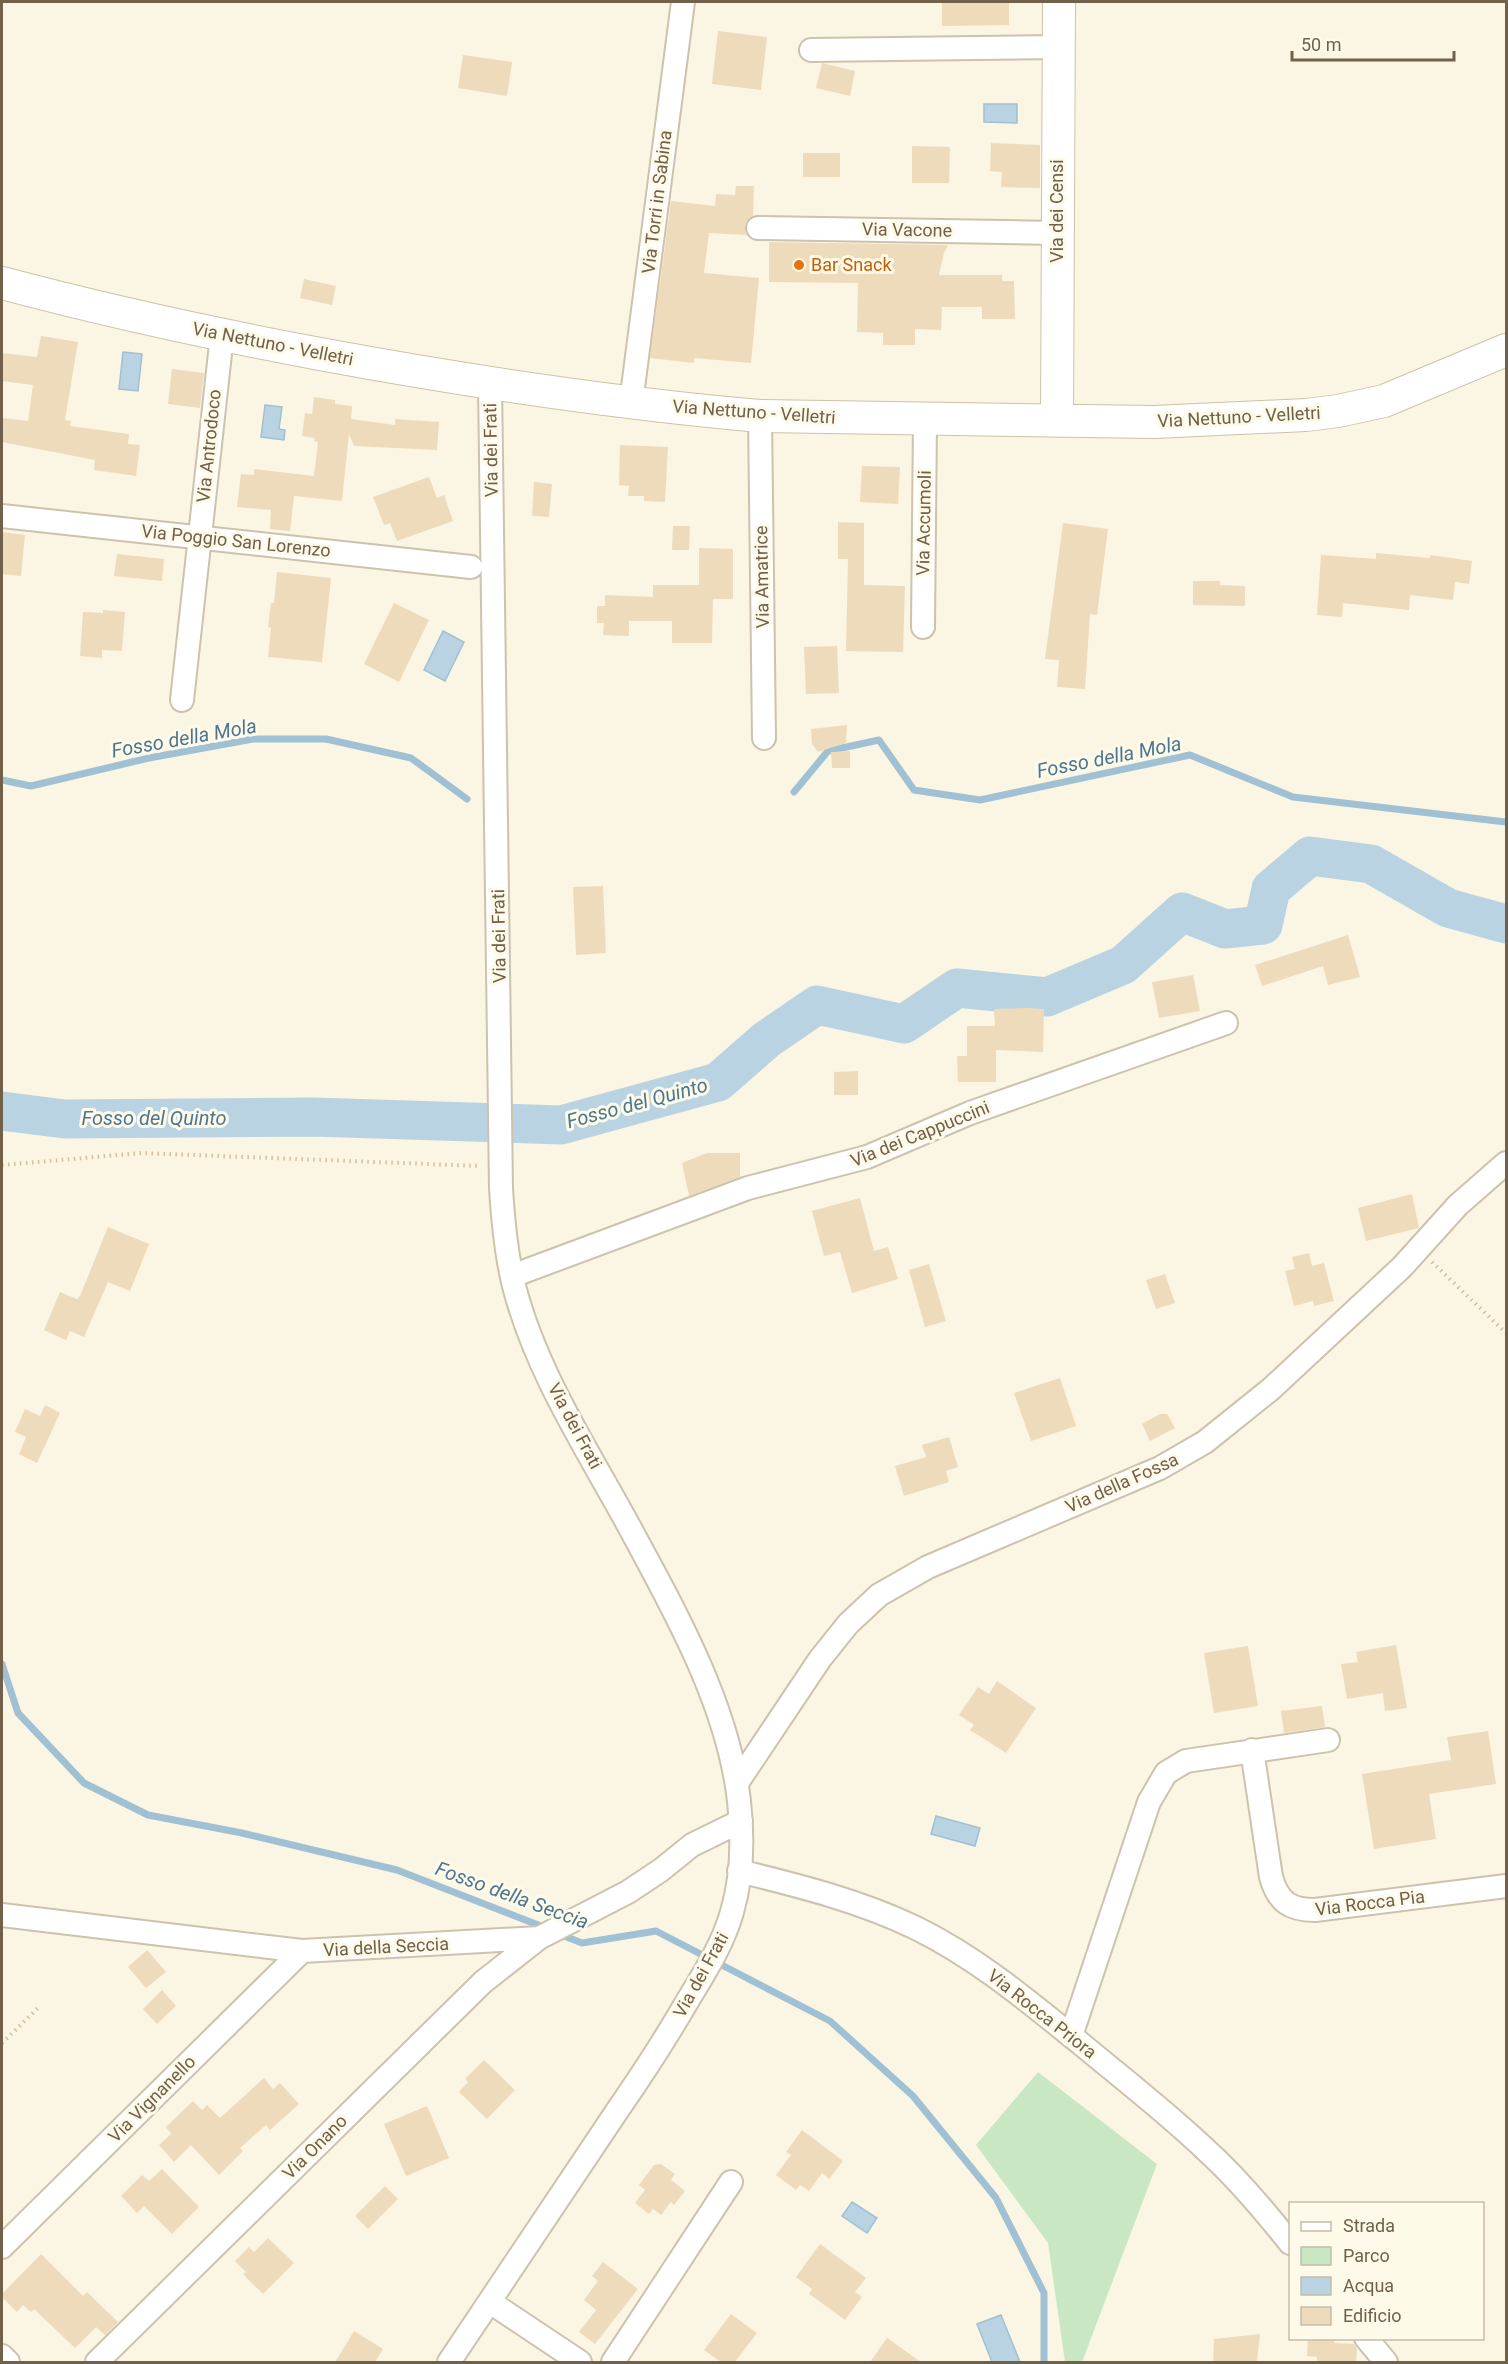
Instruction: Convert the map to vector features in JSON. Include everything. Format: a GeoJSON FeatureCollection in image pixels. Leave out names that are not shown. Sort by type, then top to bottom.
{"type":"FeatureCollection","features":[{"type":"Feature","properties":{"kind":"main road","name":"Via dei Censi"},"geometry":{"type":"LineString","coordinates":[[1057,421],[1056,233],[1059,2]]}},
{"type":"Feature","properties":{"kind":"main road","name":"Via Nettuno - Velletri"},"geometry":{"type":"LineString","coordinates":[[2,283],[108,311],[222,335],[490,384],[631,403],[760,416],[1057,421],[1202,420],[1306,415],[1338,411],[1391,398],[1506,350]]}},
{"type":"Feature","properties":{"kind":"street","name":"Via Torri in Sabina"},"geometry":{"type":"LineString","coordinates":[[631,403],[683,2]]}},
{"type":"Feature","properties":{"kind":"street"},"geometry":{"type":"LineString","coordinates":[[811,50],[1059,47]]}},
{"type":"Feature","properties":{"kind":"street","name":"Via Vacone"},"geometry":{"type":"LineString","coordinates":[[758,228],[1056,233]]}},
{"type":"Feature","properties":{"kind":"street","name":"Via Antrodoco"},"geometry":{"type":"LineString","coordinates":[[182,700],[222,335]]}},
{"type":"Feature","properties":{"kind":"street","name":"Via dei Frati"},"geometry":{"type":"LineString","coordinates":[[449,2362],[647,2067],[718,1947],[734,1906],[739,1871],[741,1821],[737,1783],[723,1730],[699,1668],[659,1583],[549,1376],[526,1322],[512,1276],[504,1228],[502,1157],[490,384]]}},
{"type":"Feature","properties":{"kind":"street","name":"Via Amatrice"},"geometry":{"type":"LineString","coordinates":[[760,416],[765,738]]}},
{"type":"Feature","properties":{"kind":"street","name":"Via Accumoli"},"geometry":{"type":"LineString","coordinates":[[923,627],[925,419]]}},
{"type":"Feature","properties":{"kind":"street","name":"Via Poggio San Lorenzo"},"geometry":{"type":"LineString","coordinates":[[2,516],[471,567]]}},
{"type":"Feature","properties":{"kind":"street","name":"Via dei Cappuccini"},"geometry":{"type":"LineString","coordinates":[[512,1276],[748,1188],[867,1157],[970,1113],[1226,1023]]}},
{"type":"Feature","properties":{"kind":"street","name":"Via della Fossa"},"geometry":{"type":"LineString","coordinates":[[737,1783],[829,1647],[858,1614],[879,1595],[927,1568],[1160,1468],[1187,1454],[1271,1389],[1419,1249],[1458,1205],[1506,1163]]}},
{"type":"Feature","properties":{"kind":"street"},"geometry":{"type":"LineString","coordinates":[[1071,2036],[1149,1802],[1158,1784],[1173,1767],[1186,1761],[1328,1740]]}},
{"type":"Feature","properties":{"kind":"street","name":"Via Rocca Pia"},"geometry":{"type":"LineString","coordinates":[[1252,1750],[1271,1877],[1283,1903],[1294,1908],[1316,1910],[1506,1886]]}},
{"type":"Feature","properties":{"kind":"street","name":"Via della Seccia"},"geometry":{"type":"LineString","coordinates":[[2,1915],[302,1951],[539,1938],[636,1887],[701,1840],[741,1821]]}},
{"type":"Feature","properties":{"kind":"street","name":"Via Rocca Priora"},"geometry":{"type":"LineString","coordinates":[[739,1871],[854,1903],[919,1929],[988,1970],[1071,2036],[1206,2150],[1248,2193],[1289,2242]]}},
{"type":"Feature","properties":{"kind":"street","name":"Via Onano"},"geometry":{"type":"LineString","coordinates":[[97,2362],[483,1982],[539,1938]]}},
{"type":"Feature","properties":{"kind":"street","name":"Via Vignanello"},"geometry":{"type":"LineString","coordinates":[[2,2247],[302,1951]]}},
{"type":"Feature","properties":{"kind":"street"},"geometry":{"type":"LineString","coordinates":[[613,2362],[731,2182]]}},
{"type":"Feature","properties":{"kind":"street"},"geometry":{"type":"LineString","coordinates":[[490,2302],[580,2362]]}},
{"type":"Feature","properties":{"kind":"street"},"geometry":{"type":"LineString","coordinates":[[1368,2340],[1386,2362]]}},
{"type":"Feature","properties":{"kind":"street"},"geometry":{"type":"LineString","coordinates":[[2,2356],[8,2362]]}},
{"type":"Feature","properties":{"kind":"path"},"geometry":{"type":"LineString","coordinates":[[2,1165],[141,1153],[502,1157]]}},
{"type":"Feature","properties":{"kind":"path"},"geometry":{"type":"LineString","coordinates":[[1419,1249],[1506,1333]]}},
{"type":"Feature","properties":{"kind":"path"},"geometry":{"type":"LineString","coordinates":[[2,2043],[40,2006]]}},
{"type":"Feature","properties":{"kind":"green space"},"geometry":{"type":"Polygon","coordinates":[[[1038,2072],[1157,2164],[1082,2362],[1065,2362],[1048,2243],[976,2145],[1038,2072]]]}},
{"type":"Feature","properties":{"kind":"water"},"geometry":{"type":"Polygon","coordinates":[[[984,104],[1017,104],[1017,123],[984,122],[984,104]]]}},
{"type":"Feature","properties":{"kind":"water"},"geometry":{"type":"Polygon","coordinates":[[[123,352],[142,354],[138,391],[119,389],[123,352]]]}},
{"type":"Feature","properties":{"kind":"water"},"geometry":{"type":"Polygon","coordinates":[[[265,405],[282,407],[279,429],[285,430],[284,440],[261,437],[265,405]]]}},
{"type":"Feature","properties":{"kind":"water"},"geometry":{"type":"Polygon","coordinates":[[[443,631],[464,642],[445,681],[424,670],[443,631]]]}},
{"type":"Feature","properties":{"kind":"water"},"geometry":{"type":"Polygon","coordinates":[[[936,1816],[980,1828],[975,1846],[931,1834],[936,1816]]]}},
{"type":"Feature","properties":{"kind":"water"},"geometry":{"type":"Polygon","coordinates":[[[852,2202],[877,2218],[867,2233],[842,2216],[852,2202]]]}},
{"type":"Feature","properties":{"kind":"water"},"geometry":{"type":"Polygon","coordinates":[[[1001,2315],[1020,2362],[992,2362],[977,2324],[1001,2315]]]}},
{"type":"Feature","properties":{"kind":"building"},"geometry":{"type":"Polygon","coordinates":[[[942,2],[1009,2],[1009,25],[942,26],[942,2]]]}},
{"type":"Feature","properties":{"kind":"building"},"geometry":{"type":"Polygon","coordinates":[[[718,31],[767,37],[761,90],[712,84],[718,31]]]}},
{"type":"Feature","properties":{"kind":"building"},"geometry":{"type":"Polygon","coordinates":[[[463,55],[512,62],[507,96],[458,88],[463,55]]]}},
{"type":"Feature","properties":{"kind":"building"},"geometry":{"type":"Polygon","coordinates":[[[822,63],[855,71],[850,96],[816,88],[822,63]]]}},
{"type":"Feature","properties":{"kind":"building"},"geometry":{"type":"Polygon","coordinates":[[[991,143],[1040,145],[1040,188],[1001,187],[1002,172],[990,171],[991,143]]]}},
{"type":"Feature","properties":{"kind":"building"},"geometry":{"type":"Polygon","coordinates":[[[912,146],[950,147],[949,183],[912,183],[912,146]]]}},
{"type":"Feature","properties":{"kind":"building"},"geometry":{"type":"Polygon","coordinates":[[[803,153],[840,153],[840,177],[803,177],[803,153]]]}},
{"type":"Feature","properties":{"kind":"building"},"geometry":{"type":"Polygon","coordinates":[[[736,186],[754,186],[753,216],[746,222],[746,235],[709,233],[704,273],[759,278],[751,363],[694,358],[694,363],[650,358],[671,201],[715,206],[716,194],[735,195],[736,186]]]}},
{"type":"Feature","properties":{"kind":"building"},"geometry":{"type":"Polygon","coordinates":[[[769,242],[948,245],[939,275],[1002,275],[1002,281],[1014,281],[1015,319],[982,319],[982,307],[942,307],[941,330],[915,329],[915,345],[883,345],[883,333],[857,332],[858,283],[769,282],[769,242]]]}},
{"type":"Feature","properties":{"kind":"building"},"geometry":{"type":"Polygon","coordinates":[[[304,279],[336,286],[332,305],[300,298],[304,279]]]}},
{"type":"Feature","properties":{"kind":"building"},"geometry":{"type":"Polygon","coordinates":[[[41,336],[78,342],[65,420],[71,421],[70,426],[129,434],[128,444],[140,445],[136,476],[94,470],[95,460],[2,442],[2,418],[28,421],[33,385],[2,381],[2,353],[37,357],[41,336]]]}},
{"type":"Feature","properties":{"kind":"building"},"geometry":{"type":"Polygon","coordinates":[[[172,369],[204,373],[200,408],[168,404],[172,369]]]}},
{"type":"Feature","properties":{"kind":"building"},"geometry":{"type":"Polygon","coordinates":[[[314,397],[335,400],[335,404],[352,406],[351,419],[395,425],[395,419],[439,422],[437,450],[354,446],[349,434],[342,501],[294,496],[290,531],[270,529],[271,510],[237,507],[241,474],[254,475],[254,469],[314,476],[318,442],[314,441],[315,438],[302,436],[305,413],[312,414],[314,397]]]}},
{"type":"Feature","properties":{"kind":"building"},"geometry":{"type":"Polygon","coordinates":[[[620,445],[668,447],[665,502],[644,501],[644,496],[628,496],[629,486],[619,485],[620,445]]]}},
{"type":"Feature","properties":{"kind":"building"},"geometry":{"type":"Polygon","coordinates":[[[862,466],[900,467],[898,504],[860,502],[862,466]]]}},
{"type":"Feature","properties":{"kind":"building"},"geometry":{"type":"Polygon","coordinates":[[[429,477],[437,498],[444,495],[453,521],[397,541],[390,523],[384,525],[373,497],[429,477]]]}},
{"type":"Feature","properties":{"kind":"building"},"geometry":{"type":"Polygon","coordinates":[[[534,482],[552,484],[549,517],[532,516],[534,482]]]}},
{"type":"Feature","properties":{"kind":"building"},"geometry":{"type":"Polygon","coordinates":[[[838,522],[864,523],[864,585],[905,586],[903,652],[846,651],[848,559],[838,559],[838,522]]]}},
{"type":"Feature","properties":{"kind":"building"},"geometry":{"type":"Polygon","coordinates":[[[1063,523],[1108,529],[1097,615],[1090,614],[1085,689],[1057,687],[1059,660],[1045,659],[1063,523]]]}},
{"type":"Feature","properties":{"kind":"building"},"geometry":{"type":"Polygon","coordinates":[[[673,526],[690,526],[689,550],[672,550],[673,526]]]}},
{"type":"Feature","properties":{"kind":"building"},"geometry":{"type":"Polygon","coordinates":[[[2,532],[25,535],[21,576],[2,574],[2,532]]]}},
{"type":"Feature","properties":{"kind":"building"},"geometry":{"type":"Polygon","coordinates":[[[699,548],[733,549],[733,599],[713,599],[712,643],[672,643],[672,621],[629,621],[629,636],[603,635],[604,623],[597,623],[597,606],[605,606],[605,595],[653,597],[653,585],[699,585],[699,548]]]}},
{"type":"Feature","properties":{"kind":"building"},"geometry":{"type":"Polygon","coordinates":[[[1376,553],[1430,558],[1430,555],[1472,561],[1469,584],[1455,582],[1453,600],[1410,595],[1409,610],[1343,603],[1342,617],[1317,615],[1321,555],[1376,559],[1376,553]]]}},
{"type":"Feature","properties":{"kind":"building"},"geometry":{"type":"Polygon","coordinates":[[[117,554],[164,559],[162,581],[114,576],[117,554]]]}},
{"type":"Feature","properties":{"kind":"building"},"geometry":{"type":"Polygon","coordinates":[[[277,572],[331,578],[322,662],[268,657],[271,628],[268,627],[271,603],[274,603],[277,572]]]}},
{"type":"Feature","properties":{"kind":"building"},"geometry":{"type":"Polygon","coordinates":[[[1193,581],[1220,581],[1220,585],[1245,586],[1245,606],[1193,605],[1193,581]]]}},
{"type":"Feature","properties":{"kind":"building"},"geometry":{"type":"Polygon","coordinates":[[[394,603],[429,620],[399,682],[364,664],[394,603]]]}},
{"type":"Feature","properties":{"kind":"building"},"geometry":{"type":"Polygon","coordinates":[[[103,610],[125,612],[122,651],[102,650],[102,658],[80,656],[83,612],[103,613],[103,610]]]}},
{"type":"Feature","properties":{"kind":"building"},"geometry":{"type":"Polygon","coordinates":[[[837,646],[839,693],[806,694],[804,647],[837,646]]]}},
{"type":"Feature","properties":{"kind":"building"},"geometry":{"type":"Polygon","coordinates":[[[847,725],[846,743],[818,752],[812,744],[811,729],[847,725]]]}},
{"type":"Feature","properties":{"kind":"building"},"geometry":{"type":"Polygon","coordinates":[[[850,751],[850,768],[832,768],[831,752],[850,751]]]}},
{"type":"Feature","properties":{"kind":"building"},"geometry":{"type":"Polygon","coordinates":[[[603,886],[606,953],[576,955],[573,887],[603,886]]]}},
{"type":"Feature","properties":{"kind":"building"},"geometry":{"type":"Polygon","coordinates":[[[1348,935],[1360,977],[1328,985],[1323,966],[1262,986],[1255,965],[1348,935]]]}},
{"type":"Feature","properties":{"kind":"building"},"geometry":{"type":"Polygon","coordinates":[[[1193,975],[1200,1011],[1159,1018],[1152,982],[1193,975]]]}},
{"type":"Feature","properties":{"kind":"building"},"geometry":{"type":"Polygon","coordinates":[[[994,1009],[1044,1009],[1043,1052],[996,1050],[996,1082],[958,1082],[957,1056],[967,1056],[967,1026],[995,1026],[994,1009]]]}},
{"type":"Feature","properties":{"kind":"building"},"geometry":{"type":"Polygon","coordinates":[[[858,1071],[858,1095],[834,1095],[834,1072],[858,1071]]]}},
{"type":"Feature","properties":{"kind":"building"},"geometry":{"type":"Polygon","coordinates":[[[707,1153],[740,1153],[740,1177],[689,1196],[682,1163],[707,1153]]]}},
{"type":"Feature","properties":{"kind":"building"},"geometry":{"type":"Polygon","coordinates":[[[1412,1194],[1419,1228],[1366,1241],[1358,1208],[1412,1194]]]}},
{"type":"Feature","properties":{"kind":"building"},"geometry":{"type":"Polygon","coordinates":[[[860,1198],[874,1251],[888,1247],[898,1279],[852,1293],[840,1252],[824,1256],[812,1211],[860,1198]]]}},
{"type":"Feature","properties":{"kind":"building"},"geometry":{"type":"Polygon","coordinates":[[[108,1227],[149,1244],[130,1291],[108,1282],[84,1337],[70,1331],[66,1340],[44,1330],[60,1292],[77,1299],[80,1296],[108,1227]]]}},
{"type":"Feature","properties":{"kind":"building"},"geometry":{"type":"Polygon","coordinates":[[[1309,1253],[1312,1266],[1324,1263],[1334,1301],[1314,1306],[1313,1301],[1294,1306],[1285,1271],[1295,1269],[1292,1257],[1309,1253]]]}},
{"type":"Feature","properties":{"kind":"building"},"geometry":{"type":"Polygon","coordinates":[[[929,1264],[946,1321],[925,1327],[909,1270],[929,1264]]]}},
{"type":"Feature","properties":{"kind":"building"},"geometry":{"type":"Polygon","coordinates":[[[1165,1274],[1175,1303],[1156,1309],[1146,1280],[1165,1274]]]}},
{"type":"Feature","properties":{"kind":"building"},"geometry":{"type":"Polygon","coordinates":[[[1060,1378],[1076,1426],[1031,1441],[1014,1393],[1060,1378]]]}},
{"type":"Feature","properties":{"kind":"building"},"geometry":{"type":"Polygon","coordinates":[[[45,1405],[60,1413],[37,1463],[19,1454],[26,1437],[15,1432],[25,1409],[40,1416],[45,1405]]]}},
{"type":"Feature","properties":{"kind":"building"},"geometry":{"type":"Polygon","coordinates":[[[1160,1414],[1167,1414],[1175,1428],[1150,1441],[1142,1424],[1160,1414]]]}},
{"type":"Feature","properties":{"kind":"building"},"geometry":{"type":"Polygon","coordinates":[[[949,1437],[958,1467],[946,1471],[949,1482],[904,1496],[895,1466],[926,1457],[922,1445],[949,1437]]]}},
{"type":"Feature","properties":{"kind":"building"},"geometry":{"type":"Polygon","coordinates":[[[1396,1645],[1407,1708],[1385,1711],[1383,1693],[1347,1699],[1341,1664],[1358,1662],[1356,1652],[1396,1645]]]}},
{"type":"Feature","properties":{"kind":"building"},"geometry":{"type":"Polygon","coordinates":[[[1248,1646],[1258,1706],[1214,1713],[1204,1653],[1248,1646]]]}},
{"type":"Feature","properties":{"kind":"building"},"geometry":{"type":"Polygon","coordinates":[[[997,1681],[1036,1708],[1006,1753],[970,1730],[974,1725],[959,1715],[978,1687],[989,1694],[997,1681]]]}},
{"type":"Feature","properties":{"kind":"building"},"geometry":{"type":"Polygon","coordinates":[[[1322,1706],[1325,1727],[1284,1733],[1281,1711],[1322,1706]]]}},
{"type":"Feature","properties":{"kind":"building"},"geometry":{"type":"Polygon","coordinates":[[[1488,1731],[1496,1784],[1429,1794],[1436,1839],[1374,1849],[1362,1774],[1451,1760],[1447,1737],[1488,1731]]]}},
{"type":"Feature","properties":{"kind":"building"},"geometry":{"type":"Polygon","coordinates":[[[147,1950],[166,1972],[146,1988],[128,1967],[147,1950]]]}},
{"type":"Feature","properties":{"kind":"building"},"geometry":{"type":"Polygon","coordinates":[[[162,1990],[176,2006],[157,2024],[143,2009],[162,1990]]]}},
{"type":"Feature","properties":{"kind":"building"},"geometry":{"type":"Polygon","coordinates":[[[484,2060],[515,2090],[487,2119],[459,2092],[468,2082],[465,2079],[484,2060]]]}},
{"type":"Feature","properties":{"kind":"building"},"geometry":{"type":"Polygon","coordinates":[[[264,2078],[273,2089],[280,2083],[299,2104],[270,2130],[266,2125],[240,2148],[243,2151],[219,2175],[191,2145],[174,2162],[159,2145],[171,2134],[166,2127],[193,2101],[202,2110],[207,2105],[220,2118],[264,2078]]]}},
{"type":"Feature","properties":{"kind":"building"},"geometry":{"type":"Polygon","coordinates":[[[427,2106],[449,2158],[406,2176],[384,2124],[427,2106]]]}},
{"type":"Feature","properties":{"kind":"building"},"geometry":{"type":"Polygon","coordinates":[[[802,2130],[843,2161],[829,2179],[822,2173],[809,2191],[800,2185],[796,2190],[776,2175],[791,2155],[786,2152],[802,2130]]]}},
{"type":"Feature","properties":{"kind":"building"},"geometry":{"type":"Polygon","coordinates":[[[661,2164],[675,2174],[671,2180],[685,2191],[674,2205],[671,2202],[661,2215],[653,2209],[649,2214],[635,2203],[645,2190],[639,2185],[654,2165],[661,2164]]]}},
{"type":"Feature","properties":{"kind":"building"},"geometry":{"type":"Polygon","coordinates":[[[162,2169],[199,2207],[172,2234],[144,2206],[137,2213],[121,2196],[142,2175],[149,2181],[162,2169]]]}},
{"type":"Feature","properties":{"kind":"building"},"geometry":{"type":"Polygon","coordinates":[[[385,2186],[398,2199],[368,2229],[355,2216],[385,2186]]]}},
{"type":"Feature","properties":{"kind":"building"},"geometry":{"type":"Polygon","coordinates":[[[268,2238],[294,2263],[263,2294],[243,2274],[246,2272],[235,2261],[249,2247],[254,2252],[268,2238]]]}},
{"type":"Feature","properties":{"kind":"building"},"geometry":{"type":"Polygon","coordinates":[[[820,2244],[866,2278],[855,2292],[862,2297],[845,2320],[809,2294],[812,2289],[796,2277],[820,2244]]]}},
{"type":"Feature","properties":{"kind":"building"},"geometry":{"type":"Polygon","coordinates":[[[41,2254],[83,2296],[87,2292],[118,2322],[105,2335],[96,2327],[75,2348],[34,2309],[31,2312],[23,2305],[17,2312],[2,2297],[2,2294],[41,2254]]]}},
{"type":"Feature","properties":{"kind":"building"},"geometry":{"type":"Polygon","coordinates":[[[603,2262],[638,2289],[595,2344],[579,2332],[596,2310],[584,2300],[598,2281],[592,2276],[603,2262]]]}},
{"type":"Feature","properties":{"kind":"building"},"geometry":{"type":"Polygon","coordinates":[[[731,2314],[757,2333],[735,2362],[721,2362],[704,2350],[731,2314]]]}},
{"type":"Feature","properties":{"kind":"building"},"geometry":{"type":"Polygon","coordinates":[[[354,2331],[383,2349],[375,2362],[335,2362],[354,2331]]]}},
{"type":"Feature","properties":{"kind":"building"},"geometry":{"type":"Polygon","coordinates":[[[1260,2334],[1257,2362],[1213,2362],[1214,2339],[1260,2334]]]}},
{"type":"Feature","properties":{"kind":"building"},"geometry":{"type":"Polygon","coordinates":[[[887,2338],[921,2362],[870,2362],[887,2338]]]}},
{"type":"Feature","properties":{"kind":"building"},"geometry":{"type":"Polygon","coordinates":[[[1308,2340],[1335,2340],[1334,2343],[1354,2344],[1357,2349],[1356,2362],[1317,2362],[1317,2357],[1307,2356],[1308,2340]]]}},
{"type":"Feature","properties":{"kind":"waterway","name":"Fosso della Mola"},"geometry":{"type":"LineString","coordinates":[[2,780],[31,786],[149,758],[253,739],[326,739],[411,758],[467,799]]}},
{"type":"Feature","properties":{"kind":"waterway","name":"Fosso della Mola"},"geometry":{"type":"LineString","coordinates":[[794,792],[828,751],[879,740],[914,790],[980,800],[1190,755],[1293,797],[1506,822]]}},
{"type":"Feature","properties":{"kind":"waterway","name":"Fosso del Quinto"},"geometry":{"type":"LineString","coordinates":[[2,1111],[65,1119],[313,1117],[561,1125],[718,1082],[766,1040],[817,1005],[904,1024],[957,988],[1047,997],[1123,965],[1182,912],[1225,929],[1263,925],[1271,889],[1310,856],[1371,864],[1448,908],[1506,924]]}},
{"type":"Feature","properties":{"kind":"waterway","name":"Fosso della Seccia"},"geometry":{"type":"LineString","coordinates":[[2,1664],[18,1713],[84,1783],[148,1815],[242,1833],[397,1870],[546,1928]]}},
{"type":"Feature","properties":{"kind":"waterway","name":"Fosso della Seccia"},"geometry":{"type":"LineString","coordinates":[[559,1934],[582,1943],[656,1931],[830,2021],[913,2096],[996,2198],[1044,2293],[1044,2362]]}},
{"type":"Feature","properties":{"kind":"place","name":"Bar Snack"},"geometry":{"type":"Point","coordinates":[799,265]}}]}
